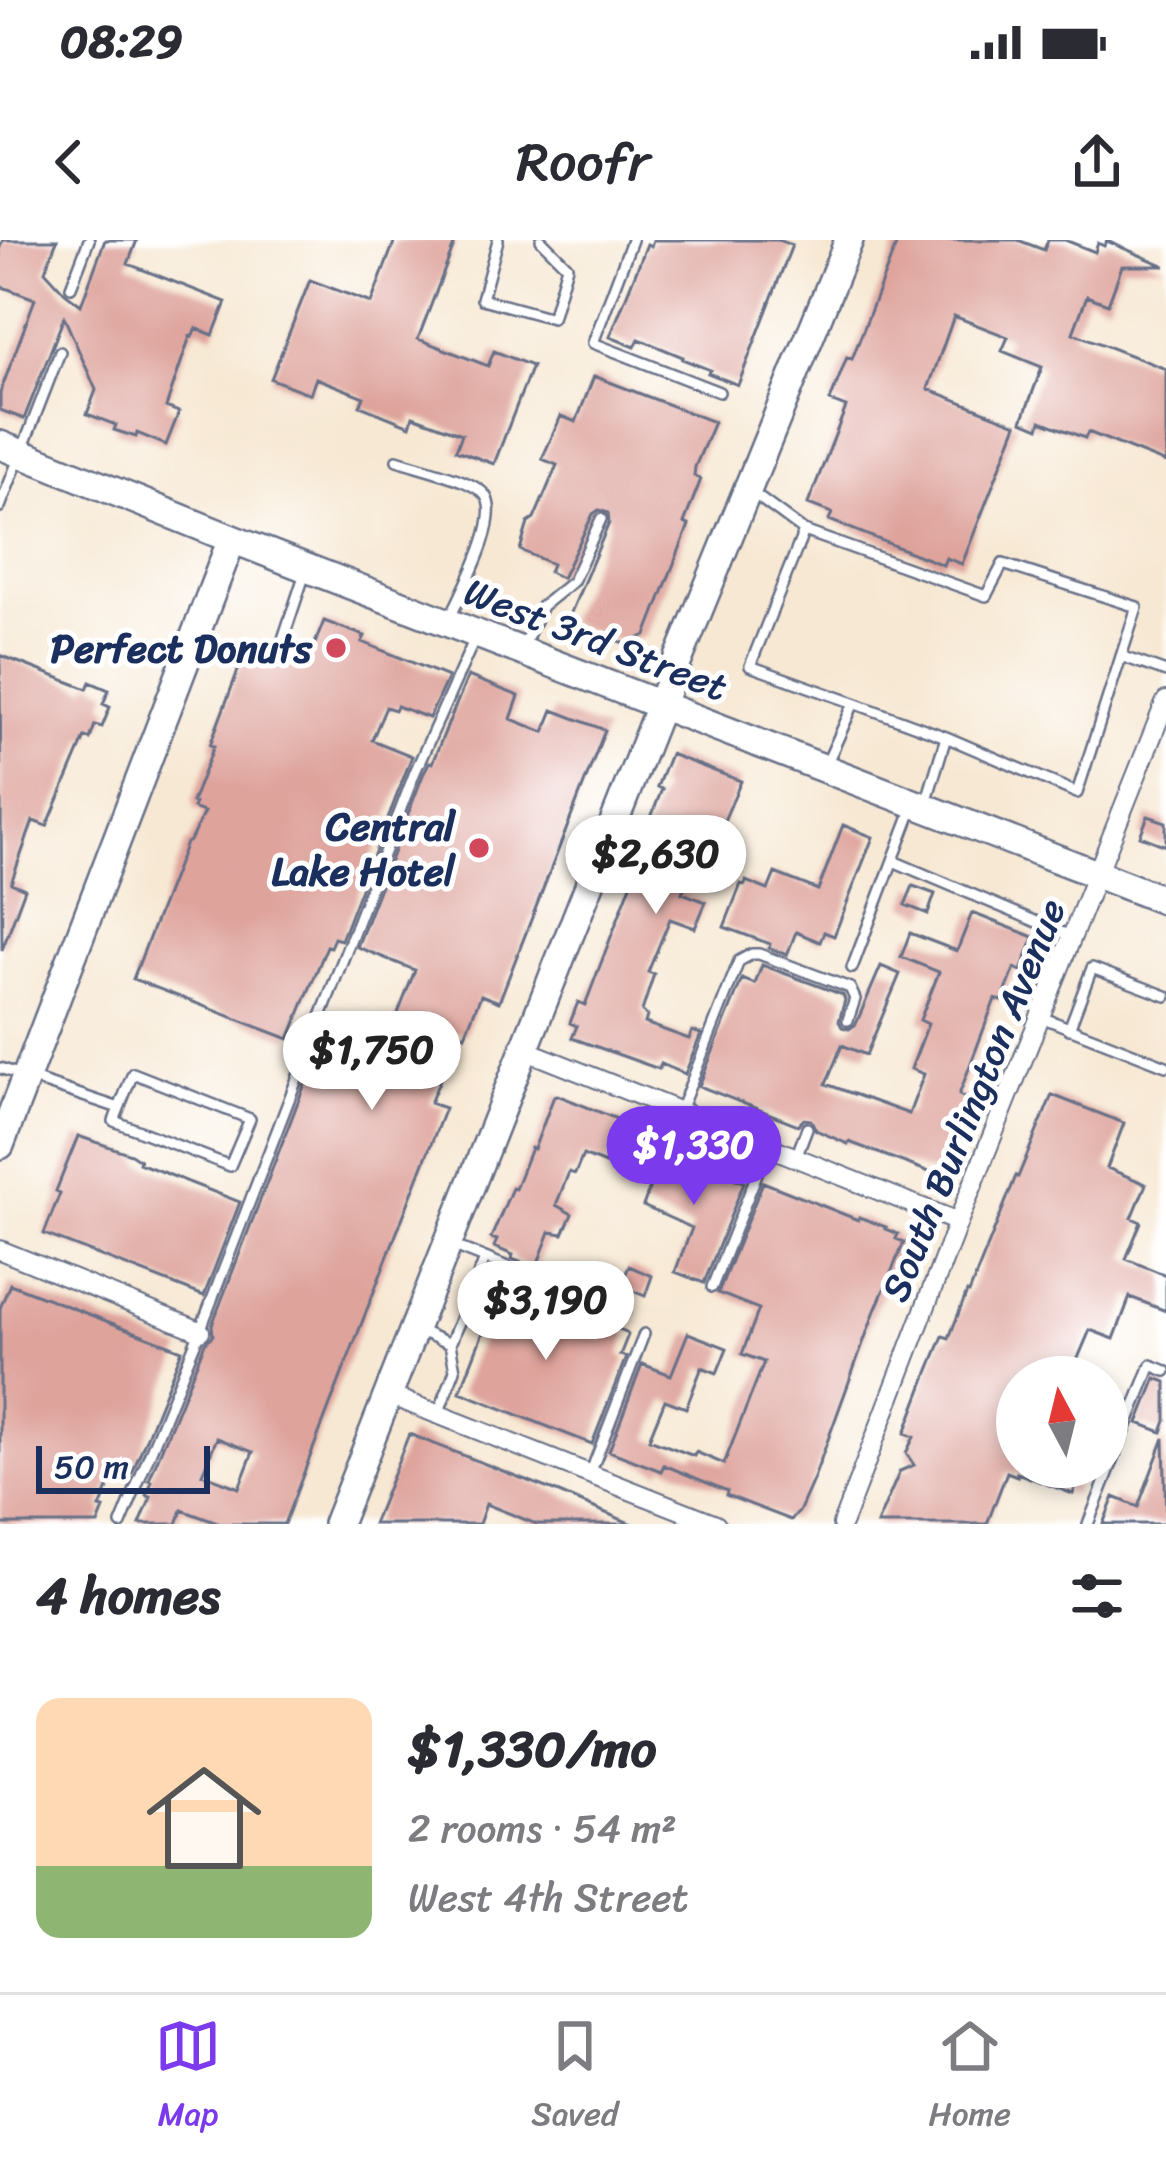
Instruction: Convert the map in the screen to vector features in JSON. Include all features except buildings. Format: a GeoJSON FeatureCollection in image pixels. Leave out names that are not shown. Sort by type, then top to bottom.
{"type":"FeatureCollection","features":[{"type":"Feature","properties":{"kind":"street"},"geometry":{"type":"LineString","coordinates":[[338,1524],[849,240]]}},
{"type":"Feature","properties":{"kind":"street","name":"West 3rd Street"},"geometry":{"type":"LineString","coordinates":[[10,449],[1166,901]]}},
{"type":"Feature","properties":{"kind":"street"},"geometry":{"type":"LineString","coordinates":[[0,1145],[13,1073],[232,539]]}},
{"type":"Feature","properties":{"kind":"street","name":"South Burlington Avenue"},"geometry":{"type":"LineString","coordinates":[[842,1524],[1166,701]]}},
{"type":"Feature","properties":{"kind":"street"},"geometry":{"type":"LineString","coordinates":[[525,1050],[958,1222]]}},
{"type":"Feature","properties":{"kind":"street"},"geometry":{"type":"LineString","coordinates":[[0,1250],[200,1331]]}},
{"type":"Feature","properties":{"kind":"street"},"geometry":{"type":"LineString","coordinates":[[389,1395],[716,1524]]}},
{"type":"Feature","properties":{"kind":"lane"},"geometry":{"type":"LineString","coordinates":[[71,287],[89,240]]}},
{"type":"Feature","properties":{"kind":"lane"},"geometry":{"type":"LineString","coordinates":[[498,240],[482,299],[552,318],[567,266],[541,240]]}},
{"type":"Feature","properties":{"kind":"lane"},"geometry":{"type":"LineString","coordinates":[[632,240],[593,343],[719,392]]}},
{"type":"Feature","properties":{"kind":"lane"},"geometry":{"type":"LineString","coordinates":[[0,507],[10,449],[60,352]]}},
{"type":"Feature","properties":{"kind":"lane"},"geometry":{"type":"LineString","coordinates":[[397,460],[484,493],[491,510],[487,533],[448,623]]}},
{"type":"Feature","properties":{"kind":"lane"},"geometry":{"type":"LineString","coordinates":[[748,489],[803,531],[986,596],[1003,564],[1137,607],[1077,793],[946,737],[750,666],[803,531]]}},
{"type":"Feature","properties":{"kind":"lane"},"geometry":{"type":"LineString","coordinates":[[520,651],[542,606],[573,581],[602,519]]}},
{"type":"Feature","properties":{"kind":"lane"},"geometry":{"type":"LineString","coordinates":[[281,645],[307,568]]}},
{"type":"Feature","properties":{"kind":"lane"},"geometry":{"type":"LineString","coordinates":[[121,1524],[416,772],[476,634]]}},
{"type":"Feature","properties":{"kind":"lane"},"geometry":{"type":"LineString","coordinates":[[1121,656],[1166,672]]}},
{"type":"Feature","properties":{"kind":"lane"},"geometry":{"type":"LineString","coordinates":[[824,770],[854,703]]}},
{"type":"Feature","properties":{"kind":"lane"},"geometry":{"type":"LineString","coordinates":[[852,968],[946,737]]}},
{"type":"Feature","properties":{"kind":"lane"},"geometry":{"type":"LineString","coordinates":[[893,861],[1073,937]]}},
{"type":"Feature","properties":{"kind":"lane"},"geometry":{"type":"LineString","coordinates":[[680,1112],[743,958],[759,954],[850,988],[855,999],[848,1020]]}},
{"type":"Feature","properties":{"kind":"lane"},"geometry":{"type":"LineString","coordinates":[[1070,1029],[1092,968],[1166,996]]}},
{"type":"Feature","properties":{"kind":"lane"},"geometry":{"type":"LineString","coordinates":[[1041,1016],[1166,1066]]}},
{"type":"Feature","properties":{"kind":"lane"},"geometry":{"type":"LineString","coordinates":[[13,1073],[119,1108]]}},
{"type":"Feature","properties":{"kind":"lane"},"geometry":{"type":"LineString","coordinates":[[133,1073],[250,1119],[230,1166],[114,1120],[119,1108],[133,1073]]}},
{"type":"Feature","properties":{"kind":"lane"},"geometry":{"type":"LineString","coordinates":[[796,1157],[807,1128]]}},
{"type":"Feature","properties":{"kind":"lane"},"geometry":{"type":"LineString","coordinates":[[712,1287],[768,1146]]}},
{"type":"Feature","properties":{"kind":"lane"},"geometry":{"type":"LineString","coordinates":[[448,1243],[624,1313]]}},
{"type":"Feature","properties":{"kind":"lane"},"geometry":{"type":"LineString","coordinates":[[438,1414],[455,1370],[449,1344],[484,1259]]}},
{"type":"Feature","properties":{"kind":"lane"},"geometry":{"type":"LineString","coordinates":[[415,1329],[449,1344]]}},
{"type":"Feature","properties":{"kind":"lane"},"geometry":{"type":"LineString","coordinates":[[590,1474],[644,1334]]}},
{"type":"Feature","properties":{"kind":"lane"},"geometry":{"type":"LineString","coordinates":[[1088,1524],[1151,1365],[1166,1371]]}},
{"type":"Feature","properties":{"kind":"place","name":"Perfect Donuts"},"geometry":{"type":"Point","coordinates":[336,648]}},
{"type":"Feature","properties":{"kind":"place","name":"Central Lake Hotel"},"geometry":{"type":"Point","coordinates":[479,848]}}]}
